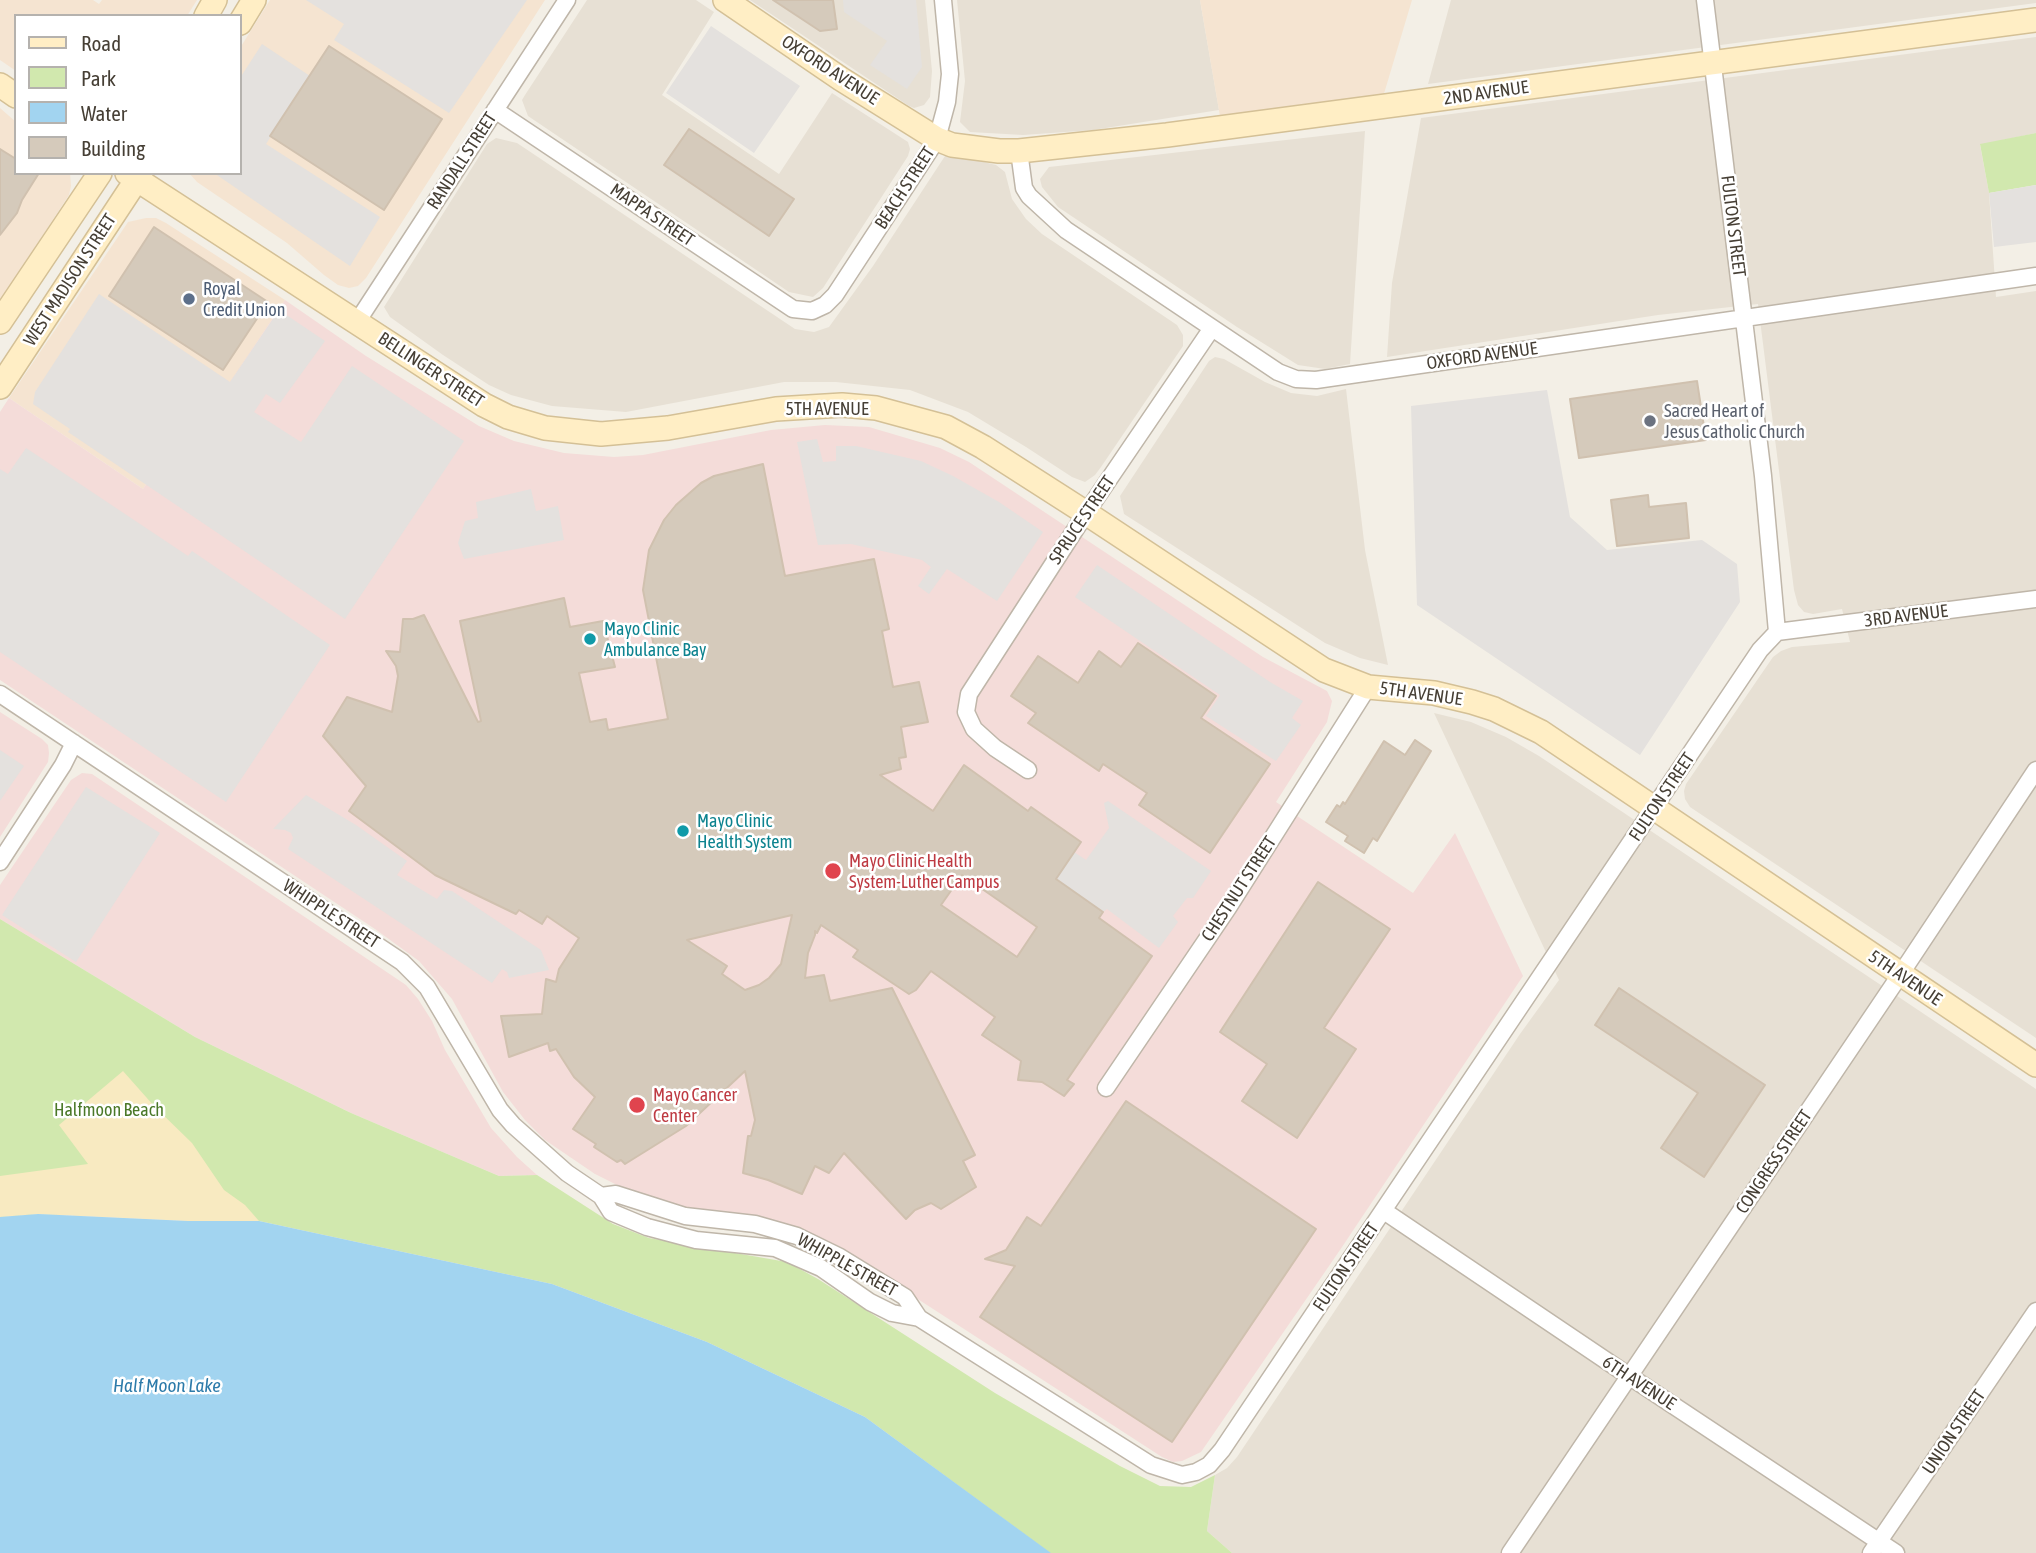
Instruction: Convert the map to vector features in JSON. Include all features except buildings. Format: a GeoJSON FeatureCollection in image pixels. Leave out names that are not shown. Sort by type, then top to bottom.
{"type":"FeatureCollection","features":[{"type":"Feature","properties":{"kind":"main road"},"geometry":{"type":"LineString","coordinates":[[242,20],[254,0]]}},
{"type":"Feature","properties":{"kind":"main road","name":"OXFORD AVENUE"},"geometry":{"type":"LineString","coordinates":[[725,0],[841,79],[937,139]]}},
{"type":"Feature","properties":{"kind":"main road","name":"2ND AVENUE"},"geometry":{"type":"LineString","coordinates":[[937,139],[976,149],[1018,151],[1167,135],[2036,20]]}},
{"type":"Feature","properties":{"kind":"main road","name":"WEST MADISON STREET"},"geometry":{"type":"LineString","coordinates":[[0,322],[99,175]]}},
{"type":"Feature","properties":{"kind":"main road","name":"BELLINGER STREET"},"geometry":{"type":"LineString","coordinates":[[135,175],[484,405],[508,417],[545,428],[585,433],[631,433],[692,425],[775,409]]}},
{"type":"Feature","properties":{"kind":"main road","name":"WEST MADISON STREET"},"geometry":{"type":"LineString","coordinates":[[0,387],[135,175]]}},
{"type":"Feature","properties":{"kind":"main road","name":"5TH AVENUE"},"geometry":{"type":"LineString","coordinates":[[775,409],[842,405],[876,408],[946,427],[983,447],[1086,513],[1324,670],[1368,687],[1434,693],[1494,709],[1541,732],[2036,1065]]}},
{"type":"Feature","properties":{"kind":"street","name":"RANDALL STREET"},"geometry":{"type":"LineString","coordinates":[[357,321],[567,0]]}},
{"type":"Feature","properties":{"kind":"street","name":"BEACH STREET"},"geometry":{"type":"LineString","coordinates":[[812,311],[825,305],[835,295],[937,139],[947,102],[950,74],[943,0]]}},
{"type":"Feature","properties":{"kind":"street","name":"FULTON STREET"},"geometry":{"type":"LineString","coordinates":[[1182,1475],[1209,1465],[1222,1450],[1760,650],[1777,632],[1763,476],[1705,0]]}},
{"type":"Feature","properties":{"kind":"street","name":"MAPPA STREET"},"geometry":{"type":"LineString","coordinates":[[495,110],[793,309],[812,311]]}},
{"type":"Feature","properties":{"kind":"street","name":"OXFORD AVENUE"},"geometry":{"type":"LineString","coordinates":[[1018,151],[1024,188],[1041,209],[1066,230],[1278,373],[1296,379],[1317,380],[2036,276]]}},
{"type":"Feature","properties":{"kind":"street","name":"SPRUCE STREET"},"geometry":{"type":"LineString","coordinates":[[1028,771],[979,736],[967,718],[967,702],[972,688],[1086,513],[1212,328]]}},
{"type":"Feature","properties":{"kind":"street","name":"3RD AVENUE"},"geometry":{"type":"LineString","coordinates":[[1777,632],[2036,599]]}},
{"type":"Feature","properties":{"kind":"street","name":"CHESTNUT STREET"},"geometry":{"type":"LineString","coordinates":[[1106,1088],[1228,908],[1368,687]]}},
{"type":"Feature","properties":{"kind":"street","name":"WHIPPLE STREET"},"geometry":{"type":"LineString","coordinates":[[0,694],[402,962],[427,987],[500,1110],[558,1166],[601,1196],[611,1212],[647,1227],[696,1240],[775,1248],[821,1268],[870,1302],[892,1313],[919,1318],[1151,1465],[1182,1475]]}},
{"type":"Feature","properties":{"kind":"street"},"geometry":{"type":"LineString","coordinates":[[0,862],[63,765],[74,743]]}},
{"type":"Feature","properties":{"kind":"street","name":"CONGRESS STREET"},"geometry":{"type":"LineString","coordinates":[[1510,1553],[2036,770]]}},
{"type":"Feature","properties":{"kind":"street","name":"WHIPPLE STREET"},"geometry":{"type":"LineString","coordinates":[[601,1196],[616,1195],[685,1216],[755,1224],[797,1236],[840,1257],[905,1297],[919,1318]]}},
{"type":"Feature","properties":{"kind":"street","name":"6TH AVENUE"},"geometry":{"type":"LineString","coordinates":[[1384,1211],[1629,1376],[1875,1547],[1896,1553]]}},
{"type":"Feature","properties":{"kind":"street","name":"UNION STREET"},"geometry":{"type":"LineString","coordinates":[[1875,1547],[2036,1311]]}},
{"type":"Feature","properties":{"kind":"shaded area"},"geometry":{"type":"Polygon","coordinates":[[[0,0],[93,0],[99,4],[102,0],[197,0],[188,14],[14,14],[14,70],[0,60],[0,0]]]}},
{"type":"Feature","properties":{"kind":"shaded area"},"geometry":{"type":"Polygon","coordinates":[[[270,0],[545,0],[366,278],[358,286],[349,288],[338,285],[287,243],[197,182],[191,175],[242,175],[242,45],[270,0]]]}},
{"type":"Feature","properties":{"kind":"shaded area"},"geometry":{"type":"Polygon","coordinates":[[[306,0],[527,0],[449,113],[334,40],[344,24],[306,0]]]}},
{"type":"Feature","properties":{"kind":"shaded area"},"geometry":{"type":"Polygon","coordinates":[[[587,0],[696,0],[714,12],[662,95],[779,174],[832,93],[908,142],[908,156],[823,288],[813,297],[789,292],[528,116],[522,100],[587,0]]]}},
{"type":"Feature","properties":{"kind":"shaded area"},"geometry":{"type":"Polygon","coordinates":[[[750,0],[925,0],[932,71],[930,97],[924,105],[914,108],[909,106],[750,0]]]}},
{"type":"Feature","properties":{"kind":"shaded area"},"geometry":{"type":"Polygon","coordinates":[[[843,0],[916,0],[922,67],[907,89],[870,65],[887,41],[844,12],[843,0]]]}},
{"type":"Feature","properties":{"kind":"shaded area"},"geometry":{"type":"Polygon","coordinates":[[[957,0],[1200,0],[1219,110],[1093,130],[1023,135],[970,132],[960,122],[965,81],[957,0]]]}},
{"type":"Feature","properties":{"kind":"shaded area"},"geometry":{"type":"Polygon","coordinates":[[[1200,0],[1412,0],[1380,107],[1222,128],[1200,0]]]}},
{"type":"Feature","properties":{"kind":"shaded area"},"geometry":{"type":"Polygon","coordinates":[[[1451,0],[2036,0],[2036,3],[1428,84],[1451,0]]]}},
{"type":"Feature","properties":{"kind":"shaded area"},"geometry":{"type":"Polygon","coordinates":[[[711,26],[800,86],[754,153],[666,93],[711,26]]]}},
{"type":"Feature","properties":{"kind":"shaded area"},"geometry":{"type":"Polygon","coordinates":[[[2036,37],[2036,133],[1980,145],[1989,193],[1996,297],[2036,291],[2036,1038],[1690,807],[1685,799],[1686,784],[1773,657],[1792,647],[1850,642],[1842,609],[1813,614],[1804,612],[1798,605],[1758,304],[1658,315],[1387,357],[1392,283],[1421,118],[2036,37]]]}},
{"type":"Feature","properties":{"kind":"shaded area"},"geometry":{"type":"Polygon","coordinates":[[[262,44],[310,76],[266,144],[380,217],[350,266],[217,175],[242,175],[242,75],[262,44]]]}},
{"type":"Feature","properties":{"kind":"shaded area"},"geometry":{"type":"Polygon","coordinates":[[[0,108],[14,120],[14,175],[70,175],[71,186],[69,195],[0,301],[0,108]]]}},
{"type":"Feature","properties":{"kind":"shaded area"},"geometry":{"type":"Polygon","coordinates":[[[1365,131],[1350,364],[1325,369],[1298,365],[1237,327],[1058,207],[1042,187],[1040,179],[1049,167],[1365,131]]]}},
{"type":"Feature","properties":{"kind":"shaded area"},"geometry":{"type":"Polygon","coordinates":[[[496,138],[517,143],[795,329],[814,332],[829,327],[873,266],[945,156],[964,157],[996,165],[1005,172],[1012,199],[1026,219],[1042,234],[1177,325],[1183,335],[1183,346],[1101,467],[1085,482],[1072,477],[968,412],[910,390],[836,382],[784,382],[626,412],[552,406],[511,395],[489,385],[443,355],[390,317],[384,307],[487,144],[496,138]]]}},
{"type":"Feature","properties":{"kind":"shaded area"},"geometry":{"type":"Polygon","coordinates":[[[2036,185],[2036,242],[1994,247],[1989,193],[2036,185]]]}},
{"type":"Feature","properties":{"kind":"shaded area"},"geometry":{"type":"Polygon","coordinates":[[[156,218],[166,223],[285,300],[230,383],[219,376],[143,489],[9,398],[128,222],[156,218]]]}},
{"type":"Feature","properties":{"kind":"shaded area"},"geometry":{"type":"Polygon","coordinates":[[[99,294],[230,382],[279,310],[325,341],[280,403],[266,394],[254,412],[301,442],[352,366],[464,441],[345,619],[68,432],[70,429],[33,404],[35,392],[99,294]]]}},
{"type":"Feature","properties":{"kind":"shaded area","name":"Mayo Clinic Health System-Luther Campus"},"geometry":{"type":"Polygon","coordinates":[[[285,300],[366,356],[479,426],[514,441],[564,453],[614,457],[643,455],[771,430],[825,425],[869,427],[940,448],[969,462],[1263,657],[1327,691],[1332,701],[1327,722],[1276,802],[1413,893],[1455,833],[1523,976],[1201,1452],[1182,1461],[1173,1462],[1162,1457],[845,1252],[675,1208],[637,1195],[595,1174],[545,1140],[525,1120],[503,1092],[452,999],[419,961],[0,680],[0,412],[9,398],[143,489],[219,375],[230,382],[285,300]]]}},
{"type":"Feature","properties":{"kind":"shaded area"},"geometry":{"type":"Polygon","coordinates":[[[1215,357],[1291,393],[1317,396],[1346,389],[1365,550],[1388,665],[1360,658],[1325,643],[1124,514],[1120,496],[1209,361],[1215,357]]]}},
{"type":"Feature","properties":{"kind":"shaded area"},"geometry":{"type":"Polygon","coordinates":[[[1547,390],[1570,517],[1607,550],[1702,540],[1737,564],[1740,602],[1640,755],[1417,605],[1411,406],[1547,390]]]}},
{"type":"Feature","properties":{"kind":"shaded area"},"geometry":{"type":"Polygon","coordinates":[[[817,439],[823,462],[836,461],[836,446],[856,446],[921,461],[999,502],[1043,532],[997,601],[947,569],[929,594],[918,586],[931,567],[922,560],[851,544],[818,545],[797,442],[817,439]]]}},
{"type":"Feature","properties":{"kind":"shaded area"},"geometry":{"type":"Polygon","coordinates":[[[26,448],[188,556],[192,551],[330,645],[226,802],[0,652],[0,469],[8,474],[26,448]]]}},
{"type":"Feature","properties":{"kind":"shaded area"},"geometry":{"type":"Polygon","coordinates":[[[531,489],[536,511],[558,506],[564,540],[464,559],[458,543],[465,521],[478,518],[476,502],[531,489]]]}},
{"type":"Feature","properties":{"kind":"shaded area"},"geometry":{"type":"Polygon","coordinates":[[[1097,565],[1270,682],[1303,701],[1292,718],[1301,725],[1276,761],[1206,716],[1220,695],[1075,597],[1097,565]]]}},
{"type":"Feature","properties":{"kind":"shaded area"},"geometry":{"type":"Polygon","coordinates":[[[0,712],[42,739],[48,745],[49,753],[48,762],[0,837],[0,712]]]}},
{"type":"Feature","properties":{"kind":"shaded area"},"geometry":{"type":"Polygon","coordinates":[[[1434,713],[1471,722],[1506,737],[1539,756],[2036,1089],[2036,1553],[1232,1553],[1207,1531],[1215,1475],[1227,1468],[1237,1457],[1520,1034],[1559,980],[1434,713]]]}},
{"type":"Feature","properties":{"kind":"shaded area"},"geometry":{"type":"Polygon","coordinates":[[[0,750],[24,766],[0,801],[0,750]]]}},
{"type":"Feature","properties":{"kind":"shaded area"},"geometry":{"type":"Polygon","coordinates":[[[82,773],[92,774],[406,985],[432,1021],[445,1050],[491,1128],[537,1175],[499,1176],[351,1113],[195,1037],[0,919],[0,885],[71,780],[82,773]]]}},
{"type":"Feature","properties":{"kind":"shaded area"},"geometry":{"type":"Polygon","coordinates":[[[86,787],[160,833],[76,962],[2,915],[86,787]]]}},
{"type":"Feature","properties":{"kind":"shaded area"},"geometry":{"type":"Polygon","coordinates":[[[306,795],[356,825],[407,861],[397,875],[437,899],[444,890],[452,891],[541,950],[549,970],[509,978],[507,972],[502,969],[492,983],[288,849],[293,838],[291,833],[273,829],[306,795]]]}},
{"type":"Feature","properties":{"kind":"shaded area"},"geometry":{"type":"Polygon","coordinates":[[[1108,801],[1211,871],[1193,898],[1187,898],[1173,916],[1178,922],[1159,948],[1107,909],[1103,912],[1056,879],[1074,852],[1086,860],[1109,828],[1104,803],[1108,801]]]}},
{"type":"Feature","properties":{"kind":"green space"},"geometry":{"type":"Polygon","coordinates":[[[2036,133],[2036,185],[1989,193],[1980,144],[2036,133]]]}},
{"type":"Feature","properties":{"kind":"green space","name":"Halfmoon Beach"},"geometry":{"type":"Polygon","coordinates":[[[0,919],[195,1037],[351,1113],[499,1176],[537,1175],[613,1224],[649,1238],[787,1262],[818,1279],[995,1393],[1120,1466],[1160,1486],[1191,1487],[1215,1475],[1207,1531],[1232,1553],[1050,1553],[865,1417],[707,1342],[552,1284],[259,1221],[38,1214],[0,1217],[0,919]]]}},
{"type":"Feature","properties":{"kind":"sand"},"geometry":{"type":"Polygon","coordinates":[[[123,1071],[192,1143],[224,1190],[245,1205],[259,1221],[188,1221],[38,1214],[0,1217],[0,1176],[88,1164],[59,1125],[123,1071]]]}},
{"type":"Feature","properties":{"kind":"water","name":"Half Moon Lake"},"geometry":{"type":"Polygon","coordinates":[[[38,1214],[188,1221],[259,1221],[552,1284],[707,1342],[865,1417],[1051,1553],[0,1553],[0,1217],[38,1214]]]}},
{"type":"Feature","properties":{"kind":"place","name":"Royal Credit Union"},"geometry":{"type":"Point","coordinates":[189,299]}},
{"type":"Feature","properties":{"kind":"place","name":"Sacred Heart of Jesus Catholic Church"},"geometry":{"type":"Point","coordinates":[1650,421]}},
{"type":"Feature","properties":{"kind":"place","name":"Mayo Clinic Ambulance Bay"},"geometry":{"type":"Point","coordinates":[590,639]}},
{"type":"Feature","properties":{"kind":"place","name":"Mayo Clinic Health System"},"geometry":{"type":"Point","coordinates":[683,831]}},
{"type":"Feature","properties":{"kind":"place","name":"Mayo Clinic Health System-Luther Campus"},"geometry":{"type":"Point","coordinates":[833,871]}},
{"type":"Feature","properties":{"kind":"place","name":"Mayo Cancer Center"},"geometry":{"type":"Point","coordinates":[637,1105]}}]}
